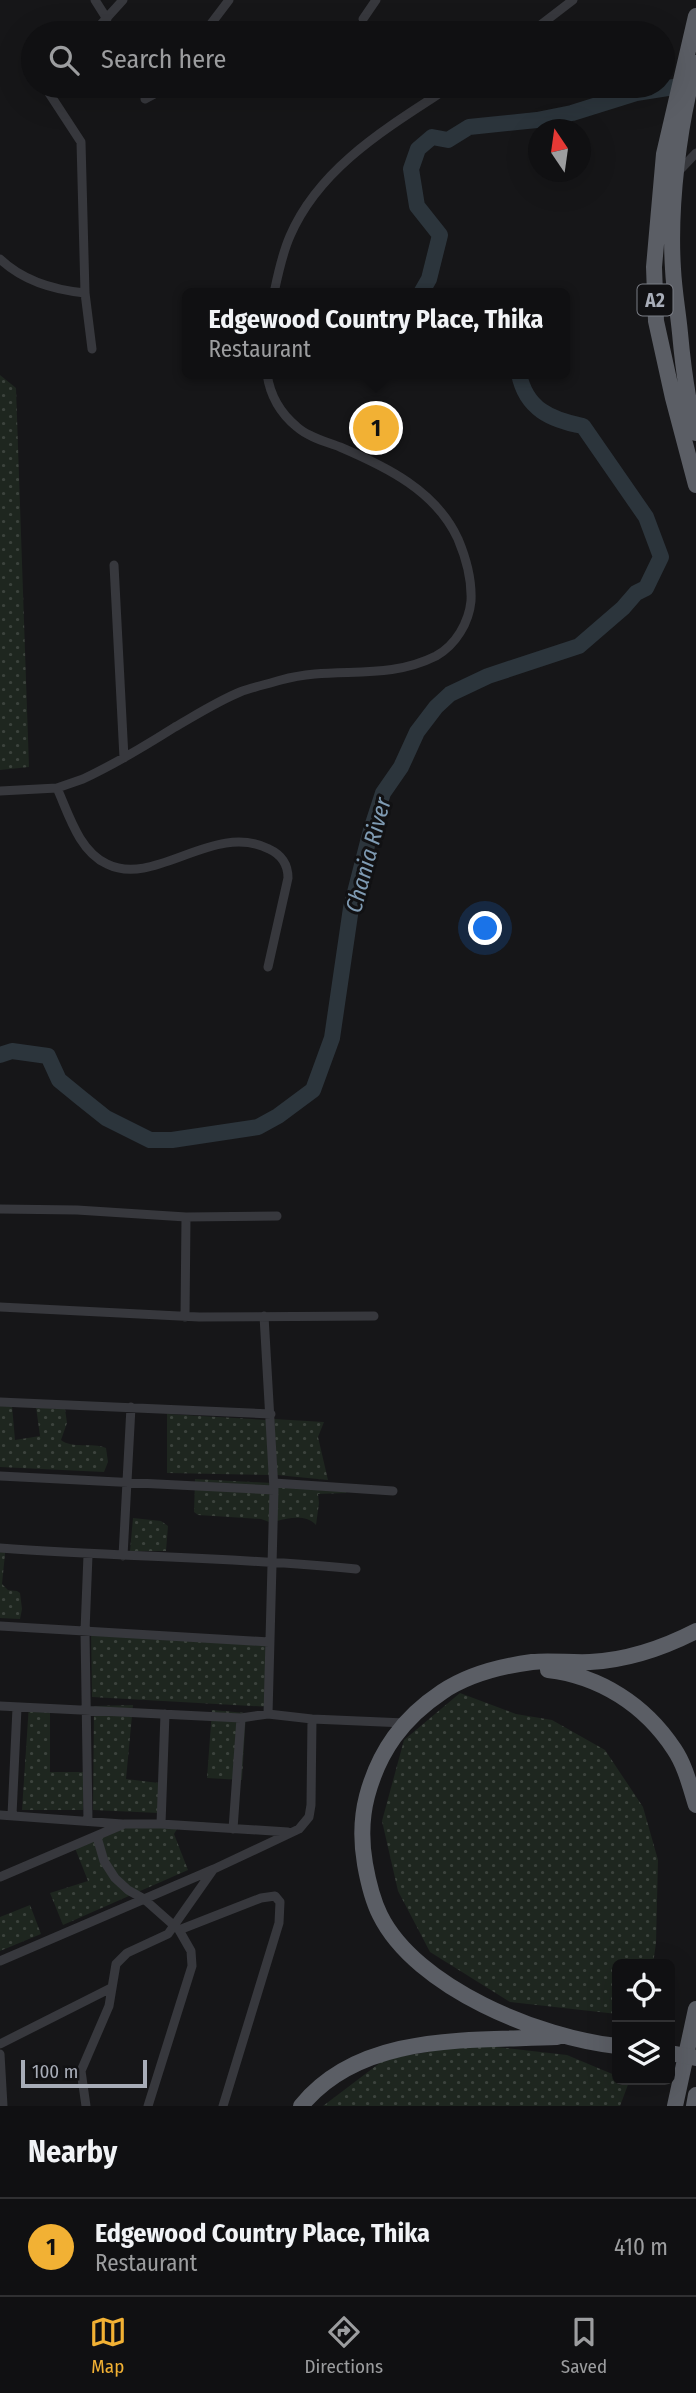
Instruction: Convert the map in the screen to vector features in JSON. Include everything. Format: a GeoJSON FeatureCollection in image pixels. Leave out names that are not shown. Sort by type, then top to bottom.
{"type":"FeatureCollection","features":[{"type":"Feature","properties":{"kind":"highway","name":"A2"},"geometry":{"type":"LineString","coordinates":[[696,16],[690,70],[664,155],[654,267],[656,321],[696,485]]}},
{"type":"Feature","properties":{"kind":"highway","name":"A2"},"geometry":{"type":"LineString","coordinates":[[679,112],[672,225],[673,269],[682,354],[696,433]]}},
{"type":"Feature","properties":{"kind":"highway"},"geometry":{"type":"LineString","coordinates":[[612,2045],[569,2037],[500,2014],[466,1996],[435,1975],[411,1954],[380,1916],[369,1887],[361,1831],[363,1808],[378,1761],[390,1740],[405,1723],[444,1690],[500,1669],[533,1662],[592,1662],[632,1656],[669,1645],[696,1631]]}},
{"type":"Feature","properties":{"kind":"highway"},"geometry":{"type":"LineString","coordinates":[[500,1669],[534,1668],[561,1671],[590,1679],[616,1691],[637,1707],[675,1750],[696,1805]]}},
{"type":"Feature","properties":{"kind":"highway"},"geometry":{"type":"LineString","coordinates":[[676,2106],[696,2009]]}},
{"type":"Feature","properties":{"kind":"highway"},"geometry":{"type":"LineString","coordinates":[[301,2106],[339,2073],[368,2057],[439,2043],[569,2037]]}},
{"type":"Feature","properties":{"kind":"highway"},"geometry":{"type":"LineString","coordinates":[[675,2054],[696,2058]]}},
{"type":"Feature","properties":{"kind":"highway"},"geometry":{"type":"LineString","coordinates":[[694,2106],[696,2095]]}},
{"type":"Feature","properties":{"kind":"street"},"geometry":{"type":"LineString","coordinates":[[95,0],[107,19],[124,0]]}},
{"type":"Feature","properties":{"kind":"street"},"geometry":{"type":"LineString","coordinates":[[213,21],[229,0]]}},
{"type":"Feature","properties":{"kind":"street"},"geometry":{"type":"LineString","coordinates":[[363,19],[376,0]]}},
{"type":"Feature","properties":{"kind":"street"},"geometry":{"type":"LineString","coordinates":[[546,21],[573,0]]}},
{"type":"Feature","properties":{"kind":"street"},"geometry":{"type":"LineString","coordinates":[[52,98],[81,142],[85,293],[92,349]]}},
{"type":"Feature","properties":{"kind":"street"},"geometry":{"type":"LineString","coordinates":[[275,288],[290,234],[334,172],[368,141],[432,98]]}},
{"type":"Feature","properties":{"kind":"street"},"geometry":{"type":"LineString","coordinates":[[677,174],[696,153]]}},
{"type":"Feature","properties":{"kind":"street"},"geometry":{"type":"LineString","coordinates":[[0,259],[33,281],[58,290],[85,293]]}},
{"type":"Feature","properties":{"kind":"street"},"geometry":{"type":"LineString","coordinates":[[0,792],[57,788],[83,779],[240,692],[284,679],[327,672],[386,672],[414,666],[439,654],[459,635],[470,614],[472,590],[463,551],[450,523],[432,501],[405,480],[370,460],[299,429],[279,408],[268,379]]}},
{"type":"Feature","properties":{"kind":"street"},"geometry":{"type":"LineString","coordinates":[[114,565],[124,758]]}},
{"type":"Feature","properties":{"kind":"street"},"geometry":{"type":"LineString","coordinates":[[57,788],[86,847],[94,856],[116,868],[149,866],[231,841],[260,844],[277,853],[286,864],[288,878],[268,967]]}},
{"type":"Feature","properties":{"kind":"street"},"geometry":{"type":"LineString","coordinates":[[0,1209],[78,1210],[186,1217],[278,1216]]}},
{"type":"Feature","properties":{"kind":"street"},"geometry":{"type":"LineString","coordinates":[[185,1317],[186,1217]]}},
{"type":"Feature","properties":{"kind":"street"},"geometry":{"type":"LineString","coordinates":[[0,1307],[185,1317],[374,1316]]}},
{"type":"Feature","properties":{"kind":"street"},"geometry":{"type":"LineString","coordinates":[[264,1316],[274,1486],[268,1714]]}},
{"type":"Feature","properties":{"kind":"street"},"geometry":{"type":"LineString","coordinates":[[0,1402],[271,1414]]}},
{"type":"Feature","properties":{"kind":"street"},"geometry":{"type":"LineString","coordinates":[[123,1556],[131,1407]]}},
{"type":"Feature","properties":{"kind":"street"},"geometry":{"type":"LineString","coordinates":[[0,1476],[393,1491]]}},
{"type":"Feature","properties":{"kind":"street"},"geometry":{"type":"LineString","coordinates":[[0,1548],[356,1569]]}},
{"type":"Feature","properties":{"kind":"street"},"geometry":{"type":"LineString","coordinates":[[88,1555],[85,1630],[88,1821]]}},
{"type":"Feature","properties":{"kind":"street"},"geometry":{"type":"LineString","coordinates":[[0,1626],[269,1642]]}},
{"type":"Feature","properties":{"kind":"street"},"geometry":{"type":"LineString","coordinates":[[0,1706],[241,1718],[268,1714],[312,1720],[405,1723]]}},
{"type":"Feature","properties":{"kind":"street"},"geometry":{"type":"LineString","coordinates":[[12,1815],[17,1708]]}},
{"type":"Feature","properties":{"kind":"street"},"geometry":{"type":"LineString","coordinates":[[161,1824],[165,1714]]}},
{"type":"Feature","properties":{"kind":"street"},"geometry":{"type":"LineString","coordinates":[[233,1829],[241,1718]]}},
{"type":"Feature","properties":{"kind":"street"},"geometry":{"type":"LineString","coordinates":[[0,1961],[214,1869],[291,1833],[305,1823],[309,1817],[313,1767],[312,1720]]}},
{"type":"Feature","properties":{"kind":"street"},"geometry":{"type":"LineString","coordinates":[[0,1815],[291,1833]]}},
{"type":"Feature","properties":{"kind":"street"},"geometry":{"type":"LineString","coordinates":[[0,1877],[124,1824]]}},
{"type":"Feature","properties":{"kind":"street"},"geometry":{"type":"LineString","coordinates":[[96,1837],[104,1861],[115,1878],[176,1927],[191,1951],[192,1966],[148,2106]]}},
{"type":"Feature","properties":{"kind":"street"},"geometry":{"type":"LineString","coordinates":[[86,2106],[80,2071],[109,2006],[116,1964],[120,1958],[164,1938],[176,1927],[214,1869]]}},
{"type":"Feature","properties":{"kind":"street"},"geometry":{"type":"LineString","coordinates":[[176,1927],[261,1898],[275,1896],[280,1902],[279,1923],[223,2106]]}},
{"type":"Feature","properties":{"kind":"street"},"geometry":{"type":"LineString","coordinates":[[0,2045],[111,1989]]}},
{"type":"Feature","properties":{"kind":"street"},"geometry":{"type":"LineString","coordinates":[[0,2054],[3,2106]]}},
{"type":"Feature","properties":{"kind":"shaded area"},"geometry":{"type":"Polygon","coordinates":[[[0,375],[16,388],[29,767],[0,770],[0,375]]]}},
{"type":"Feature","properties":{"kind":"shaded area"},"geometry":{"type":"Polygon","coordinates":[[[0,1406],[12,1406],[15,1440],[40,1436],[36,1407],[65,1409],[67,1423],[61,1440],[71,1444],[106,1448],[108,1462],[104,1472],[0,1467],[0,1406]]]}},
{"type":"Feature","properties":{"kind":"shaded area"},"geometry":{"type":"Polygon","coordinates":[[[167,1414],[267,1420],[270,1475],[167,1473],[167,1414]]]}},
{"type":"Feature","properties":{"kind":"shaded area"},"geometry":{"type":"Polygon","coordinates":[[[274,1419],[324,1422],[318,1437],[328,1480],[277,1475],[274,1419]]]}},
{"type":"Feature","properties":{"kind":"shaded area"},"geometry":{"type":"Polygon","coordinates":[[[195,1479],[272,1483],[272,1523],[261,1519],[198,1515],[194,1512],[195,1479]]]}},
{"type":"Feature","properties":{"kind":"shaded area"},"geometry":{"type":"Polygon","coordinates":[[[276,1483],[349,1486],[346,1493],[318,1494],[316,1525],[302,1518],[277,1521],[276,1483]]]}},
{"type":"Feature","properties":{"kind":"shaded area"},"geometry":{"type":"Polygon","coordinates":[[[133,1518],[161,1521],[168,1526],[166,1551],[130,1551],[133,1518]]]}},
{"type":"Feature","properties":{"kind":"shaded area"},"geometry":{"type":"Polygon","coordinates":[[[0,1549],[5,1549],[2,1584],[8,1590],[20,1593],[20,1619],[0,1618],[0,1549]]]}},
{"type":"Feature","properties":{"kind":"shaded area"},"geometry":{"type":"Polygon","coordinates":[[[91,1629],[271,1644],[271,1707],[92,1697],[91,1629]]]}},
{"type":"Feature","properties":{"kind":"shaded area"},"geometry":{"type":"Polygon","coordinates":[[[460,1693],[516,1714],[552,1720],[605,1750],[643,1807],[658,1860],[654,1959],[612,1959],[612,2013],[510,2002],[430,1952],[398,1891],[382,1821],[404,1740],[460,1693]]]}},
{"type":"Feature","properties":{"kind":"shaded area"},"geometry":{"type":"Polygon","coordinates":[[[29,1704],[50,1707],[50,1772],[85,1772],[83,1810],[22,1810],[29,1704]]]}},
{"type":"Feature","properties":{"kind":"shaded area"},"geometry":{"type":"Polygon","coordinates":[[[133,1705],[126,1779],[159,1783],[159,1813],[93,1810],[94,1706],[133,1705]]]}},
{"type":"Feature","properties":{"kind":"shaded area"},"geometry":{"type":"Polygon","coordinates":[[[212,1710],[246,1713],[242,1780],[207,1778],[212,1710]]]}},
{"type":"Feature","properties":{"kind":"shaded area"},"geometry":{"type":"Polygon","coordinates":[[[136,1822],[206,1822],[192,1828],[177,1829],[174,1834],[188,1870],[63,1925],[50,1893],[88,1881],[75,1848],[136,1822]]]}},
{"type":"Feature","properties":{"kind":"shaded area"},"geometry":{"type":"Polygon","coordinates":[[[30,1905],[41,1934],[0,1951],[0,1917],[30,1905]]]}},
{"type":"Feature","properties":{"kind":"shaded area"},"geometry":{"type":"Polygon","coordinates":[[[453,2042],[567,2055],[612,2074],[612,2085],[628,2085],[620,2106],[323,2106],[385,2059],[428,2052],[453,2042]]]}},
{"type":"Feature","properties":{"kind":"waterway","name":"Chania River"},"geometry":{"type":"LineString","coordinates":[[675,87],[693,84]]}},
{"type":"Feature","properties":{"kind":"waterway","name":"Chania River"},"geometry":{"type":"LineString","coordinates":[[424,288],[429,279],[440,235],[417,206],[411,169],[418,149],[432,137],[448,140],[469,127],[537,120],[572,113],[620,98]]}},
{"type":"Feature","properties":{"kind":"waterway","name":"Chania River"},"geometry":{"type":"LineString","coordinates":[[0,1055],[12,1051],[48,1056],[59,1080],[106,1118],[150,1140],[172,1140],[258,1127],[313,1090],[332,1038],[351,908],[371,830],[383,793],[401,767],[417,732],[450,694],[488,676],[579,646],[623,608],[636,593],[646,588],[661,557],[646,517],[583,426],[560,420],[542,411],[527,396],[520,379]]}},
{"type":"Feature","properties":{"kind":"place","name":"Edgewood Country Place, Thika"},"geometry":{"type":"Point","coordinates":[376,428]}}]}
